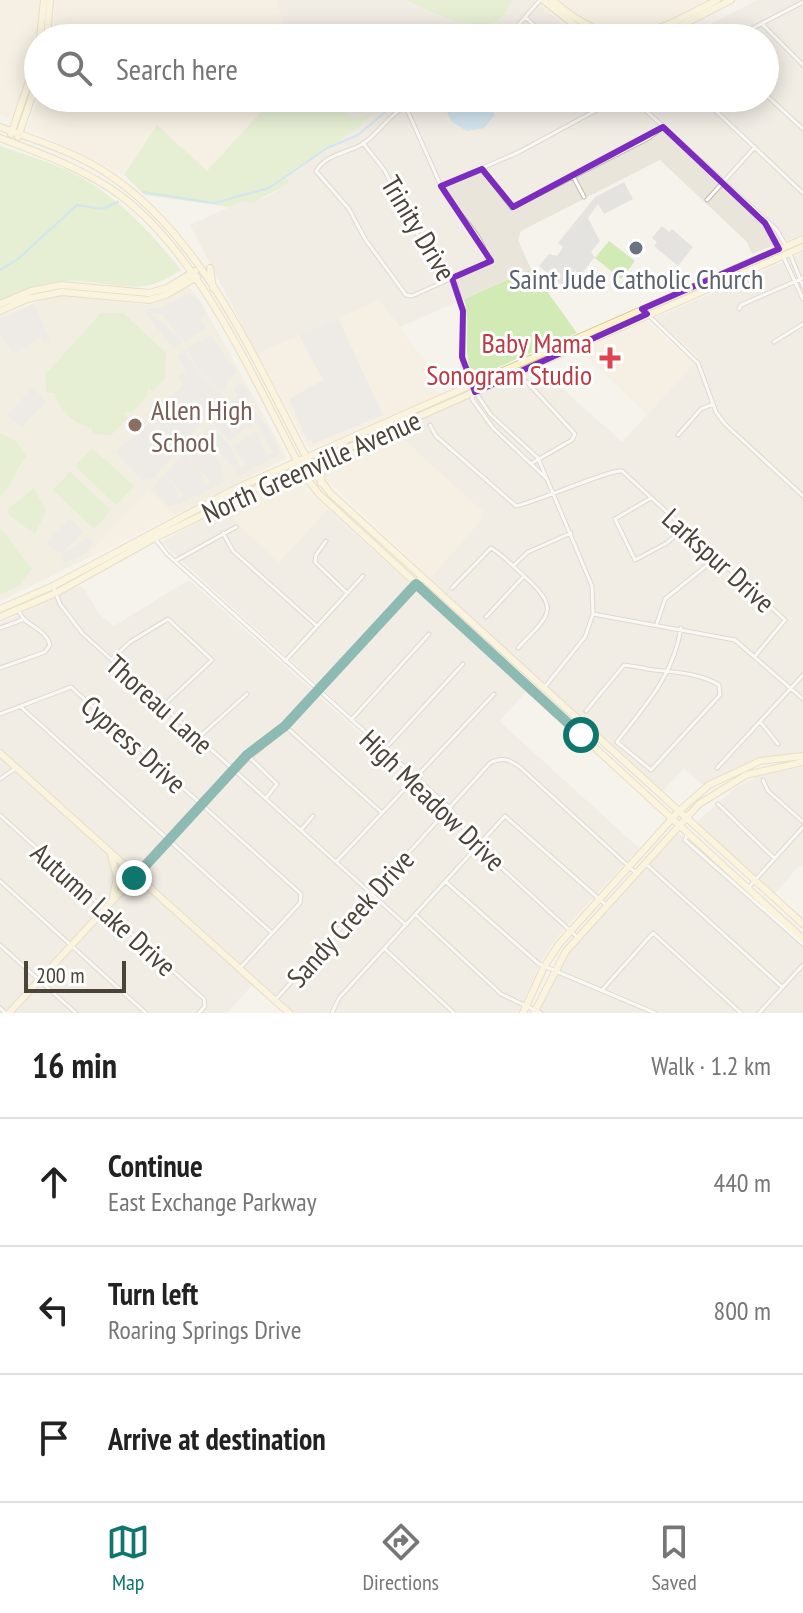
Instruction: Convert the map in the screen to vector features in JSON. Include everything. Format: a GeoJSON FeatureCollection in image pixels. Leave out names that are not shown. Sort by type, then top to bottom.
{"type":"FeatureCollection","features":[{"type":"Feature","properties":{"kind":"main road"},"geometry":{"type":"LineString","coordinates":[[43,24],[47,0]]}},
{"type":"Feature","properties":{"kind":"main road"},"geometry":{"type":"LineString","coordinates":[[542,0],[576,24]]}},
{"type":"Feature","properties":{"kind":"main road"},"geometry":{"type":"LineString","coordinates":[[552,0],[579,24]]}},
{"type":"Feature","properties":{"kind":"main road"},"geometry":{"type":"LineString","coordinates":[[667,24],[717,0]]}},
{"type":"Feature","properties":{"kind":"main road"},"geometry":{"type":"LineString","coordinates":[[684,24],[731,0]]}},
{"type":"Feature","properties":{"kind":"main road"},"geometry":{"type":"LineString","coordinates":[[44,20],[45,24]]}},
{"type":"Feature","properties":{"kind":"main road"},"geometry":{"type":"LineString","coordinates":[[12,143],[24,103]]}},
{"type":"Feature","properties":{"kind":"main road"},"geometry":{"type":"LineString","coordinates":[[15,133],[24,112]]}},
{"type":"Feature","properties":{"kind":"main road"},"geometry":{"type":"LineString","coordinates":[[0,127],[109,175],[158,214],[205,269],[321,483],[803,924]]}},
{"type":"Feature","properties":{"kind":"main road"},"geometry":{"type":"LineString","coordinates":[[0,138],[103,184],[150,220],[194,275],[316,491],[803,942]]}},
{"type":"Feature","properties":{"kind":"main road"},"geometry":{"type":"LineString","coordinates":[[103,184],[109,175]]}},
{"type":"Feature","properties":{"kind":"main road","name":"North Greenville Avenue"},"geometry":{"type":"LineString","coordinates":[[785,251],[803,239]]}},
{"type":"Feature","properties":{"kind":"main road","name":"North Greenville Avenue"},"geometry":{"type":"LineString","coordinates":[[153,534],[475,392],[728,275],[785,251],[803,247]]}},
{"type":"Feature","properties":{"kind":"main road"},"geometry":{"type":"LineString","coordinates":[[0,304],[31,291],[61,285],[90,285],[142,301],[160,297],[205,269]]}},
{"type":"Feature","properties":{"kind":"main road"},"geometry":{"type":"LineString","coordinates":[[0,311],[27,299],[57,293],[124,295]]}},
{"type":"Feature","properties":{"kind":"main road","name":"North Greenville Avenue"},"geometry":{"type":"LineString","coordinates":[[0,617],[19,611],[237,488],[471,384],[645,312]]}},
{"type":"Feature","properties":{"kind":"main road"},"geometry":{"type":"LineString","coordinates":[[248,370],[256,365]]}},
{"type":"Feature","properties":{"kind":"main road"},"geometry":{"type":"LineString","coordinates":[[471,384],[475,392]]}},
{"type":"Feature","properties":{"kind":"main road"},"geometry":{"type":"LineString","coordinates":[[384,423],[388,431]]}},
{"type":"Feature","properties":{"kind":"main road"},"geometry":{"type":"LineString","coordinates":[[321,483],[322,468],[330,457]]}},
{"type":"Feature","properties":{"kind":"main road"},"geometry":{"type":"LineString","coordinates":[[237,488],[240,497]]}},
{"type":"Feature","properties":{"kind":"main road"},"geometry":{"type":"LineString","coordinates":[[353,527],[359,520]]}},
{"type":"Feature","properties":{"kind":"main road"},"geometry":{"type":"LineString","coordinates":[[7,1013],[247,755],[285,726],[422,577]]}},
{"type":"Feature","properties":{"kind":"main road","name":"North Greenville Avenue"},"geometry":{"type":"LineString","coordinates":[[0,609],[55,590]]}},
{"type":"Feature","properties":{"kind":"main road"},"geometry":{"type":"LineString","coordinates":[[537,695],[544,688]]}},
{"type":"Feature","properties":{"kind":"main road"},"geometry":{"type":"LineString","coordinates":[[605,757],[611,749]]}},
{"type":"Feature","properties":{"kind":"main road"},"geometry":{"type":"LineString","coordinates":[[0,753],[289,1013]]}},
{"type":"Feature","properties":{"kind":"main road"},"geometry":{"type":"LineString","coordinates":[[537,1012],[553,970],[577,937],[645,863],[676,822],[679,811],[709,785],[742,767],[803,759]]}},
{"type":"Feature","properties":{"kind":"main road"},"geometry":{"type":"LineString","coordinates":[[524,1010],[544,967],[570,931],[676,822],[730,782],[763,768],[803,759]]}},
{"type":"Feature","properties":{"kind":"main road"},"geometry":{"type":"LineString","coordinates":[[618,770],[625,762]]}},
{"type":"Feature","properties":{"kind":"main road"},"geometry":{"type":"LineString","coordinates":[[110,851],[117,878],[110,904]]}},
{"type":"Feature","properties":{"kind":"street"},"geometry":{"type":"LineString","coordinates":[[519,24],[542,0]]}},
{"type":"Feature","properties":{"kind":"street"},"geometry":{"type":"LineString","coordinates":[[762,24],[803,2]]}},
{"type":"Feature","properties":{"kind":"street"},"geometry":{"type":"LineString","coordinates":[[525,17],[533,24]]}},
{"type":"Feature","properties":{"kind":"street"},"geometry":{"type":"LineString","coordinates":[[779,41],[803,65]]}},
{"type":"Feature","properties":{"kind":"street"},"geometry":{"type":"LineString","coordinates":[[779,107],[803,129]]}},
{"type":"Feature","properties":{"kind":"street"},"geometry":{"type":"LineString","coordinates":[[396,112],[363,143],[336,153],[316,171],[349,209],[365,239],[409,296],[488,262],[478,235],[455,210],[441,186],[409,112]]}},
{"type":"Feature","properties":{"kind":"street"},"geometry":{"type":"LineString","coordinates":[[441,186],[482,169],[592,112]]}},
{"type":"Feature","properties":{"kind":"street"},"geometry":{"type":"LineString","coordinates":[[647,112],[765,223],[802,278],[803,286]]}},
{"type":"Feature","properties":{"kind":"street"},"geometry":{"type":"LineString","coordinates":[[717,112],[803,193]]}},
{"type":"Feature","properties":{"kind":"street"},"geometry":{"type":"LineString","coordinates":[[482,169],[512,208],[649,138],[663,127]]}},
{"type":"Feature","properties":{"kind":"street","name":"Trinity Drive"},"geometry":{"type":"LineString","coordinates":[[363,143],[385,171],[414,230],[452,278],[463,311],[463,373],[471,384]]}},
{"type":"Feature","properties":{"kind":"street"},"geometry":{"type":"LineString","coordinates":[[707,200],[755,147]]}},
{"type":"Feature","properties":{"kind":"street"},"geometry":{"type":"LineString","coordinates":[[573,176],[584,197]]}},
{"type":"Feature","properties":{"kind":"street"},"geometry":{"type":"LineString","coordinates":[[765,223],[776,229],[803,299]]}},
{"type":"Feature","properties":{"kind":"street"},"geometry":{"type":"LineString","coordinates":[[739,309],[741,305],[802,278]]}},
{"type":"Feature","properties":{"kind":"street"},"geometry":{"type":"LineString","coordinates":[[645,312],[698,363],[713,404],[725,424],[803,496]]}},
{"type":"Feature","properties":{"kind":"street"},"geometry":{"type":"LineString","coordinates":[[774,342],[803,324]]}},
{"type":"Feature","properties":{"kind":"street"},"geometry":{"type":"LineString","coordinates":[[527,382],[575,434],[572,440],[532,463]]}},
{"type":"Feature","properties":{"kind":"street"},"geometry":{"type":"LineString","coordinates":[[475,392],[490,414],[538,458],[592,586],[593,614],[581,644],[544,688]]}},
{"type":"Feature","properties":{"kind":"street"},"geometry":{"type":"LineString","coordinates":[[475,392],[472,399],[482,416],[547,479]]}},
{"type":"Feature","properties":{"kind":"street"},"geometry":{"type":"LineString","coordinates":[[678,435],[701,409],[713,404]]}},
{"type":"Feature","properties":{"kind":"street"},"geometry":{"type":"LineString","coordinates":[[430,425],[436,436],[516,506],[554,494]]}},
{"type":"Feature","properties":{"kind":"street","name":"Larkspur Drive"},"geometry":{"type":"LineString","coordinates":[[554,494],[618,470],[785,620],[756,655]]}},
{"type":"Feature","properties":{"kind":"street"},"geometry":{"type":"LineString","coordinates":[[651,498],[615,519],[635,560],[667,543],[684,528]]}},
{"type":"Feature","properties":{"kind":"street"},"geometry":{"type":"LineString","coordinates":[[175,561],[236,527]]}},
{"type":"Feature","properties":{"kind":"street"},"geometry":{"type":"LineString","coordinates":[[223,533],[233,551],[317,626]]}},
{"type":"Feature","properties":{"kind":"street"},"geometry":{"type":"LineString","coordinates":[[513,566],[528,552],[571,533]]}},
{"type":"Feature","properties":{"kind":"street","name":"High Meadow Drive"},"geometry":{"type":"LineString","coordinates":[[153,534],[175,561],[450,808],[479,847],[577,937]]}},
{"type":"Feature","properties":{"kind":"street"},"geometry":{"type":"LineString","coordinates":[[326,541],[315,562],[347,593]]}},
{"type":"Feature","properties":{"kind":"street"},"geometry":{"type":"LineString","coordinates":[[452,588],[491,548],[513,566],[548,601],[542,623],[518,648]]}},
{"type":"Feature","properties":{"kind":"street"},"geometry":{"type":"LineString","coordinates":[[657,624],[665,599],[716,558]]}},
{"type":"Feature","properties":{"kind":"street"},"geometry":{"type":"LineString","coordinates":[[285,661],[363,576]]}},
{"type":"Feature","properties":{"kind":"street"},"geometry":{"type":"LineString","coordinates":[[486,617],[524,576]]}},
{"type":"Feature","properties":{"kind":"street","name":"Thoreau Lane"},"geometry":{"type":"LineString","coordinates":[[55,590],[82,633],[406,925]]}},
{"type":"Feature","properties":{"kind":"street"},"geometry":{"type":"LineString","coordinates":[[0,668],[45,652],[50,645],[47,637],[22,620],[19,611]]}},
{"type":"Feature","properties":{"kind":"street"},"geometry":{"type":"LineString","coordinates":[[593,614],[735,640],[756,655],[803,699]]}},
{"type":"Feature","properties":{"kind":"street"},"geometry":{"type":"LineString","coordinates":[[111,659],[130,642],[168,619],[212,660],[163,706]]}},
{"type":"Feature","properties":{"kind":"street"},"geometry":{"type":"LineString","coordinates":[[0,628],[22,620]]}},
{"type":"Feature","properties":{"kind":"street"},"geometry":{"type":"LineString","coordinates":[[586,711],[622,666],[668,672],[709,679],[722,688],[720,695],[649,771],[617,743],[657,694],[668,672],[681,628]]}},
{"type":"Feature","properties":{"kind":"street"},"geometry":{"type":"LineString","coordinates":[[351,720],[429,634]]}},
{"type":"Feature","properties":{"kind":"street"},"geometry":{"type":"LineString","coordinates":[[384,750],[463,664]]}},
{"type":"Feature","properties":{"kind":"street"},"geometry":{"type":"LineString","coordinates":[[717,768],[803,675]]}},
{"type":"Feature","properties":{"kind":"street","name":"Cypress Drive"},"geometry":{"type":"LineString","coordinates":[[21,707],[71,687],[303,898],[273,933]]}},
{"type":"Feature","properties":{"kind":"street"},"geometry":{"type":"LineString","coordinates":[[198,738],[220,715],[247,694]]}},
{"type":"Feature","properties":{"kind":"street"},"geometry":{"type":"LineString","coordinates":[[336,862],[494,694]]}},
{"type":"Feature","properties":{"kind":"street"},"geometry":{"type":"LineString","coordinates":[[0,714],[21,707],[273,933],[240,969]]}},
{"type":"Feature","properties":{"kind":"street"},"geometry":{"type":"LineString","coordinates":[[760,722],[778,744]]}},
{"type":"Feature","properties":{"kind":"street"},"geometry":{"type":"LineString","coordinates":[[285,726],[382,813]]}},
{"type":"Feature","properties":{"kind":"street"},"geometry":{"type":"LineString","coordinates":[[247,755],[277,784],[266,798]]}},
{"type":"Feature","properties":{"kind":"street","name":"Sandy Creek Drive"},"geometry":{"type":"LineString","coordinates":[[275,1000],[490,763],[510,760],[636,873]]}},
{"type":"Feature","properties":{"kind":"street"},"geometry":{"type":"LineString","coordinates":[[0,779],[17,768]]}},
{"type":"Feature","properties":{"kind":"street"},"geometry":{"type":"LineString","coordinates":[[748,888],[803,824],[768,791],[763,780]]}},
{"type":"Feature","properties":{"kind":"street"},"geometry":{"type":"LineString","coordinates":[[718,804],[774,858]]}},
{"type":"Feature","properties":{"kind":"street","name":"Autumn Lake Drive"},"geometry":{"type":"LineString","coordinates":[[0,815],[206,1003],[199,1013]]}},
{"type":"Feature","properties":{"kind":"street"},"geometry":{"type":"LineString","coordinates":[[301,830],[313,816]]}},
{"type":"Feature","properties":{"kind":"street"},"geometry":{"type":"LineString","coordinates":[[332,1013],[339,998],[503,819],[509,817],[606,905]]}},
{"type":"Feature","properties":{"kind":"street"},"geometry":{"type":"LineString","coordinates":[[688,833],[685,840],[803,942]]}},
{"type":"Feature","properties":{"kind":"street"},"geometry":{"type":"LineString","coordinates":[[645,863],[782,987]]}},
{"type":"Feature","properties":{"kind":"street"},"geometry":{"type":"LineString","coordinates":[[0,881],[146,1013]]}},
{"type":"Feature","properties":{"kind":"street"},"geometry":{"type":"LineString","coordinates":[[446,882],[544,967],[655,1013]]}},
{"type":"Feature","properties":{"kind":"street"},"geometry":{"type":"LineString","coordinates":[[416,915],[501,994],[524,1010],[537,1012]]}},
{"type":"Feature","properties":{"kind":"street"},"geometry":{"type":"LineString","coordinates":[[603,989],[653,933],[741,1013]]}},
{"type":"Feature","properties":{"kind":"street"},"geometry":{"type":"LineString","coordinates":[[0,945],[76,1013]]}},
{"type":"Feature","properties":{"kind":"street"},"geometry":{"type":"LineString","coordinates":[[385,949],[454,1013]]}},
{"type":"Feature","properties":{"kind":"street"},"geometry":{"type":"LineString","coordinates":[[759,1013],[803,965]]}},
{"type":"Feature","properties":{"kind":"street"},"geometry":{"type":"LineString","coordinates":[[0,1008],[7,1013]]}},
{"type":"Feature","properties":{"kind":"highlighted area"},"geometry":{"type":"Polygon","coordinates":[[[663,127],[765,223],[779,249],[642,309],[647,314],[475,392],[462,357],[463,311],[452,278],[491,261],[441,186],[467,173],[482,169],[513,207],[663,127]]]}},
{"type":"Feature","properties":{"kind":"shaded area"},"geometry":{"type":"Polygon","coordinates":[[[0,0],[42,0],[38,24],[24,24],[24,92],[12,120],[0,115],[0,0]]]}},
{"type":"Feature","properties":{"kind":"shaded area"},"geometry":{"type":"Polygon","coordinates":[[[54,0],[276,0],[284,24],[54,24],[54,0]]]}},
{"type":"Feature","properties":{"kind":"shaded area"},"geometry":{"type":"Polygon","coordinates":[[[276,0],[407,0],[440,16],[476,24],[284,24],[276,0]]]}},
{"type":"Feature","properties":{"kind":"shaded area"},"geometry":{"type":"Polygon","coordinates":[[[513,0],[534,0],[563,24],[487,24],[513,0]]]}},
{"type":"Feature","properties":{"kind":"shaded area"},"geometry":{"type":"Polygon","coordinates":[[[559,0],[707,0],[661,24],[597,24],[586,21],[559,0]]]}},
{"type":"Feature","properties":{"kind":"shaded area"},"geometry":{"type":"Polygon","coordinates":[[[757,0],[803,0],[803,234],[752,254],[747,242],[660,160],[521,231],[518,240],[531,269],[400,327],[379,300],[257,354],[190,225],[243,201],[265,198],[290,183],[285,175],[356,130],[371,114],[352,117],[345,112],[779,112],[779,24],[711,24],[757,0]]]}},
{"type":"Feature","properties":{"kind":"shaded area"},"geometry":{"type":"Polygon","coordinates":[[[33,112],[261,112],[207,171],[157,126],[124,175],[27,128],[33,112]]]}},
{"type":"Feature","properties":{"kind":"shaded area"},"geometry":{"type":"Polygon","coordinates":[[[624,182],[633,199],[604,214],[598,204],[588,218],[600,241],[591,252],[595,257],[578,278],[575,270],[563,286],[539,266],[549,254],[557,256],[563,247],[558,243],[595,197],[624,182]]]}},
{"type":"Feature","properties":{"kind":"shaded area"},"geometry":{"type":"Polygon","coordinates":[[[662,226],[669,232],[672,229],[693,247],[678,266],[654,246],[657,242],[652,238],[662,226]]]}},
{"type":"Feature","properties":{"kind":"shaded area"},"geometry":{"type":"Polygon","coordinates":[[[803,253],[803,753],[766,757],[739,766],[704,786],[684,768],[662,792],[430,578],[483,518],[483,512],[394,431],[538,367],[622,442],[699,358],[655,318],[803,253]]]}},
{"type":"Feature","properties":{"kind":"shaded area","name":"Allen High School"},"geometry":{"type":"Polygon","coordinates":[[[188,287],[199,298],[287,458],[175,515],[149,491],[88,554],[90,557],[0,601],[0,316],[50,297],[68,295],[146,305],[168,299],[188,287]]]}},
{"type":"Feature","properties":{"kind":"shaded area"},"geometry":{"type":"Polygon","coordinates":[[[190,293],[200,302],[205,313],[200,321],[207,328],[183,342],[162,314],[152,314],[182,343],[173,348],[143,310],[163,307],[190,293]]]}},
{"type":"Feature","properties":{"kind":"shaded area"},"geometry":{"type":"Polygon","coordinates":[[[379,300],[437,377],[431,382],[440,395],[310,450],[257,354],[379,300]]]}},
{"type":"Feature","properties":{"kind":"shaded area"},"geometry":{"type":"Polygon","coordinates":[[[34,304],[50,340],[45,345],[41,338],[14,354],[0,335],[0,319],[34,304]]]}},
{"type":"Feature","properties":{"kind":"shaded area"},"geometry":{"type":"Polygon","coordinates":[[[338,318],[383,415],[313,444],[311,440],[307,441],[289,399],[323,380],[299,335],[338,318]]]}},
{"type":"Feature","properties":{"kind":"shaded area"},"geometry":{"type":"Polygon","coordinates":[[[646,320],[694,363],[647,414],[578,349],[646,320]]]}},
{"type":"Feature","properties":{"kind":"shaded area"},"geometry":{"type":"Polygon","coordinates":[[[211,335],[237,371],[221,392],[198,370],[186,349],[211,335]]]}},
{"type":"Feature","properties":{"kind":"shaded area"},"geometry":{"type":"Polygon","coordinates":[[[185,350],[197,371],[225,397],[180,448],[151,421],[168,407],[169,399],[183,384],[178,376],[186,371],[177,356],[185,350]]]}},
{"type":"Feature","properties":{"kind":"shaded area"},"geometry":{"type":"Polygon","coordinates":[[[239,382],[251,393],[248,403],[267,426],[281,454],[239,476],[205,432],[211,425],[232,448],[240,468],[246,465],[233,447],[256,431],[267,456],[273,453],[256,423],[231,401],[237,394],[233,390],[239,382]]]}},
{"type":"Feature","properties":{"kind":"shaded area"},"geometry":{"type":"Polygon","coordinates":[[[33,387],[46,402],[22,427],[7,415],[33,387]]]}},
{"type":"Feature","properties":{"kind":"shaded area"},"geometry":{"type":"Polygon","coordinates":[[[231,403],[252,424],[229,441],[212,423],[231,403]]]}},
{"type":"Feature","properties":{"kind":"shaded area"},"geometry":{"type":"Polygon","coordinates":[[[150,422],[179,449],[153,478],[142,481],[115,452],[150,422]]]}},
{"type":"Feature","properties":{"kind":"shaded area"},"geometry":{"type":"Polygon","coordinates":[[[394,431],[483,512],[483,518],[430,578],[326,479],[324,468],[329,460],[394,431]]]}},
{"type":"Feature","properties":{"kind":"shaded area"},"geometry":{"type":"Polygon","coordinates":[[[198,438],[219,462],[225,482],[181,504],[168,506],[151,489],[164,475],[175,487],[178,498],[184,495],[165,474],[184,453],[200,470],[204,484],[211,482],[185,452],[198,438]]]}},
{"type":"Feature","properties":{"kind":"shaded area"},"geometry":{"type":"Polygon","coordinates":[[[284,482],[297,482],[328,509],[279,562],[236,523],[228,505],[284,482]]]}},
{"type":"Feature","properties":{"kind":"shaded area"},"geometry":{"type":"Polygon","coordinates":[[[149,490],[175,515],[90,557],[88,554],[149,490]]]}},
{"type":"Feature","properties":{"kind":"shaded area"},"geometry":{"type":"Polygon","coordinates":[[[228,505],[279,562],[328,509],[527,691],[499,721],[639,848],[559,935],[541,961],[518,1013],[294,1013],[257,980],[227,1013],[0,1013],[0,624],[78,586],[83,587],[99,614],[114,626],[189,580],[430,796],[434,791],[161,542],[228,505]]]}},
{"type":"Feature","properties":{"kind":"shaded area"},"geometry":{"type":"Polygon","coordinates":[[[69,518],[83,531],[63,553],[89,538],[93,543],[86,553],[63,564],[63,554],[45,544],[69,518]]]}},
{"type":"Feature","properties":{"kind":"shaded area"},"geometry":{"type":"Polygon","coordinates":[[[803,767],[803,867],[800,865],[774,894],[697,822],[736,787],[761,775],[803,767]]]}},
{"type":"Feature","properties":{"kind":"shaded area"},"geometry":{"type":"Polygon","coordinates":[[[678,832],[803,946],[803,1013],[538,1013],[568,953],[678,832]]]}},
{"type":"Feature","properties":{"kind":"green space"},"geometry":{"type":"Polygon","coordinates":[[[407,0],[513,0],[493,24],[468,24],[407,0]]]}},
{"type":"Feature","properties":{"kind":"green space"},"geometry":{"type":"Polygon","coordinates":[[[261,112],[345,112],[352,117],[372,114],[356,130],[285,175],[290,183],[252,203],[243,201],[230,207],[145,195],[124,175],[157,125],[207,171],[261,112]]]}},
{"type":"Feature","properties":{"kind":"green space"},"geometry":{"type":"Polygon","coordinates":[[[0,146],[58,166],[107,194],[134,217],[181,270],[154,284],[143,286],[79,281],[48,283],[0,301],[0,146]]]}},
{"type":"Feature","properties":{"kind":"green space"},"geometry":{"type":"Polygon","coordinates":[[[609,241],[635,261],[621,279],[595,258],[609,241]]]}},
{"type":"Feature","properties":{"kind":"green space"},"geometry":{"type":"Polygon","coordinates":[[[531,269],[577,333],[473,378],[469,368],[464,299],[531,269]]]}},
{"type":"Feature","properties":{"kind":"green space"},"geometry":{"type":"Polygon","coordinates":[[[101,313],[123,313],[166,353],[165,379],[153,391],[148,388],[147,396],[132,413],[126,411],[124,414],[128,418],[111,435],[92,434],[92,428],[79,424],[68,415],[54,393],[47,393],[45,375],[101,313]]]}},
{"type":"Feature","properties":{"kind":"green space"},"geometry":{"type":"Polygon","coordinates":[[[0,433],[17,442],[27,456],[0,497],[0,433]]]}},
{"type":"Feature","properties":{"kind":"green space"},"geometry":{"type":"Polygon","coordinates":[[[92,448],[134,486],[116,505],[75,466],[92,448]]]}},
{"type":"Feature","properties":{"kind":"green space"},"geometry":{"type":"Polygon","coordinates":[[[70,472],[111,510],[94,529],[53,490],[70,472]]]}},
{"type":"Feature","properties":{"kind":"green space"},"geometry":{"type":"Polygon","coordinates":[[[34,488],[46,511],[35,534],[9,515],[8,509],[34,488]]]}},
{"type":"Feature","properties":{"kind":"green space"},"geometry":{"type":"Polygon","coordinates":[[[0,528],[32,568],[19,586],[0,594],[0,528]]]}},
{"type":"Feature","properties":{"kind":"water"},"geometry":{"type":"Polygon","coordinates":[[[447,112],[494,112],[495,115],[484,128],[467,131],[452,122],[447,112]]]}},
{"type":"Feature","properties":{"kind":"waterway"},"geometry":{"type":"LineString","coordinates":[[143,192],[214,203],[269,188],[327,148],[358,135],[385,112]]}},
{"type":"Feature","properties":{"kind":"waterway"},"geometry":{"type":"LineString","coordinates":[[0,270],[18,259],[77,205],[102,209],[118,202]]}},
{"type":"Feature","properties":{"kind":"place","name":"Saint Jude Catholic Church"},"geometry":{"type":"Point","coordinates":[636,248]}},
{"type":"Feature","properties":{"kind":"place","name":"Baby Mama Sonogram Studio"},"geometry":{"type":"Point","coordinates":[610,358]}},
{"type":"Feature","properties":{"kind":"place","name":"Allen High School"},"geometry":{"type":"Point","coordinates":[135,425]}},
{"type":"Feature","properties":{"kind":"route"},"geometry":{"type":"LineString","coordinates":[[134,878],[247,755],[285,726],[416,584],[581,735]]}}]}
